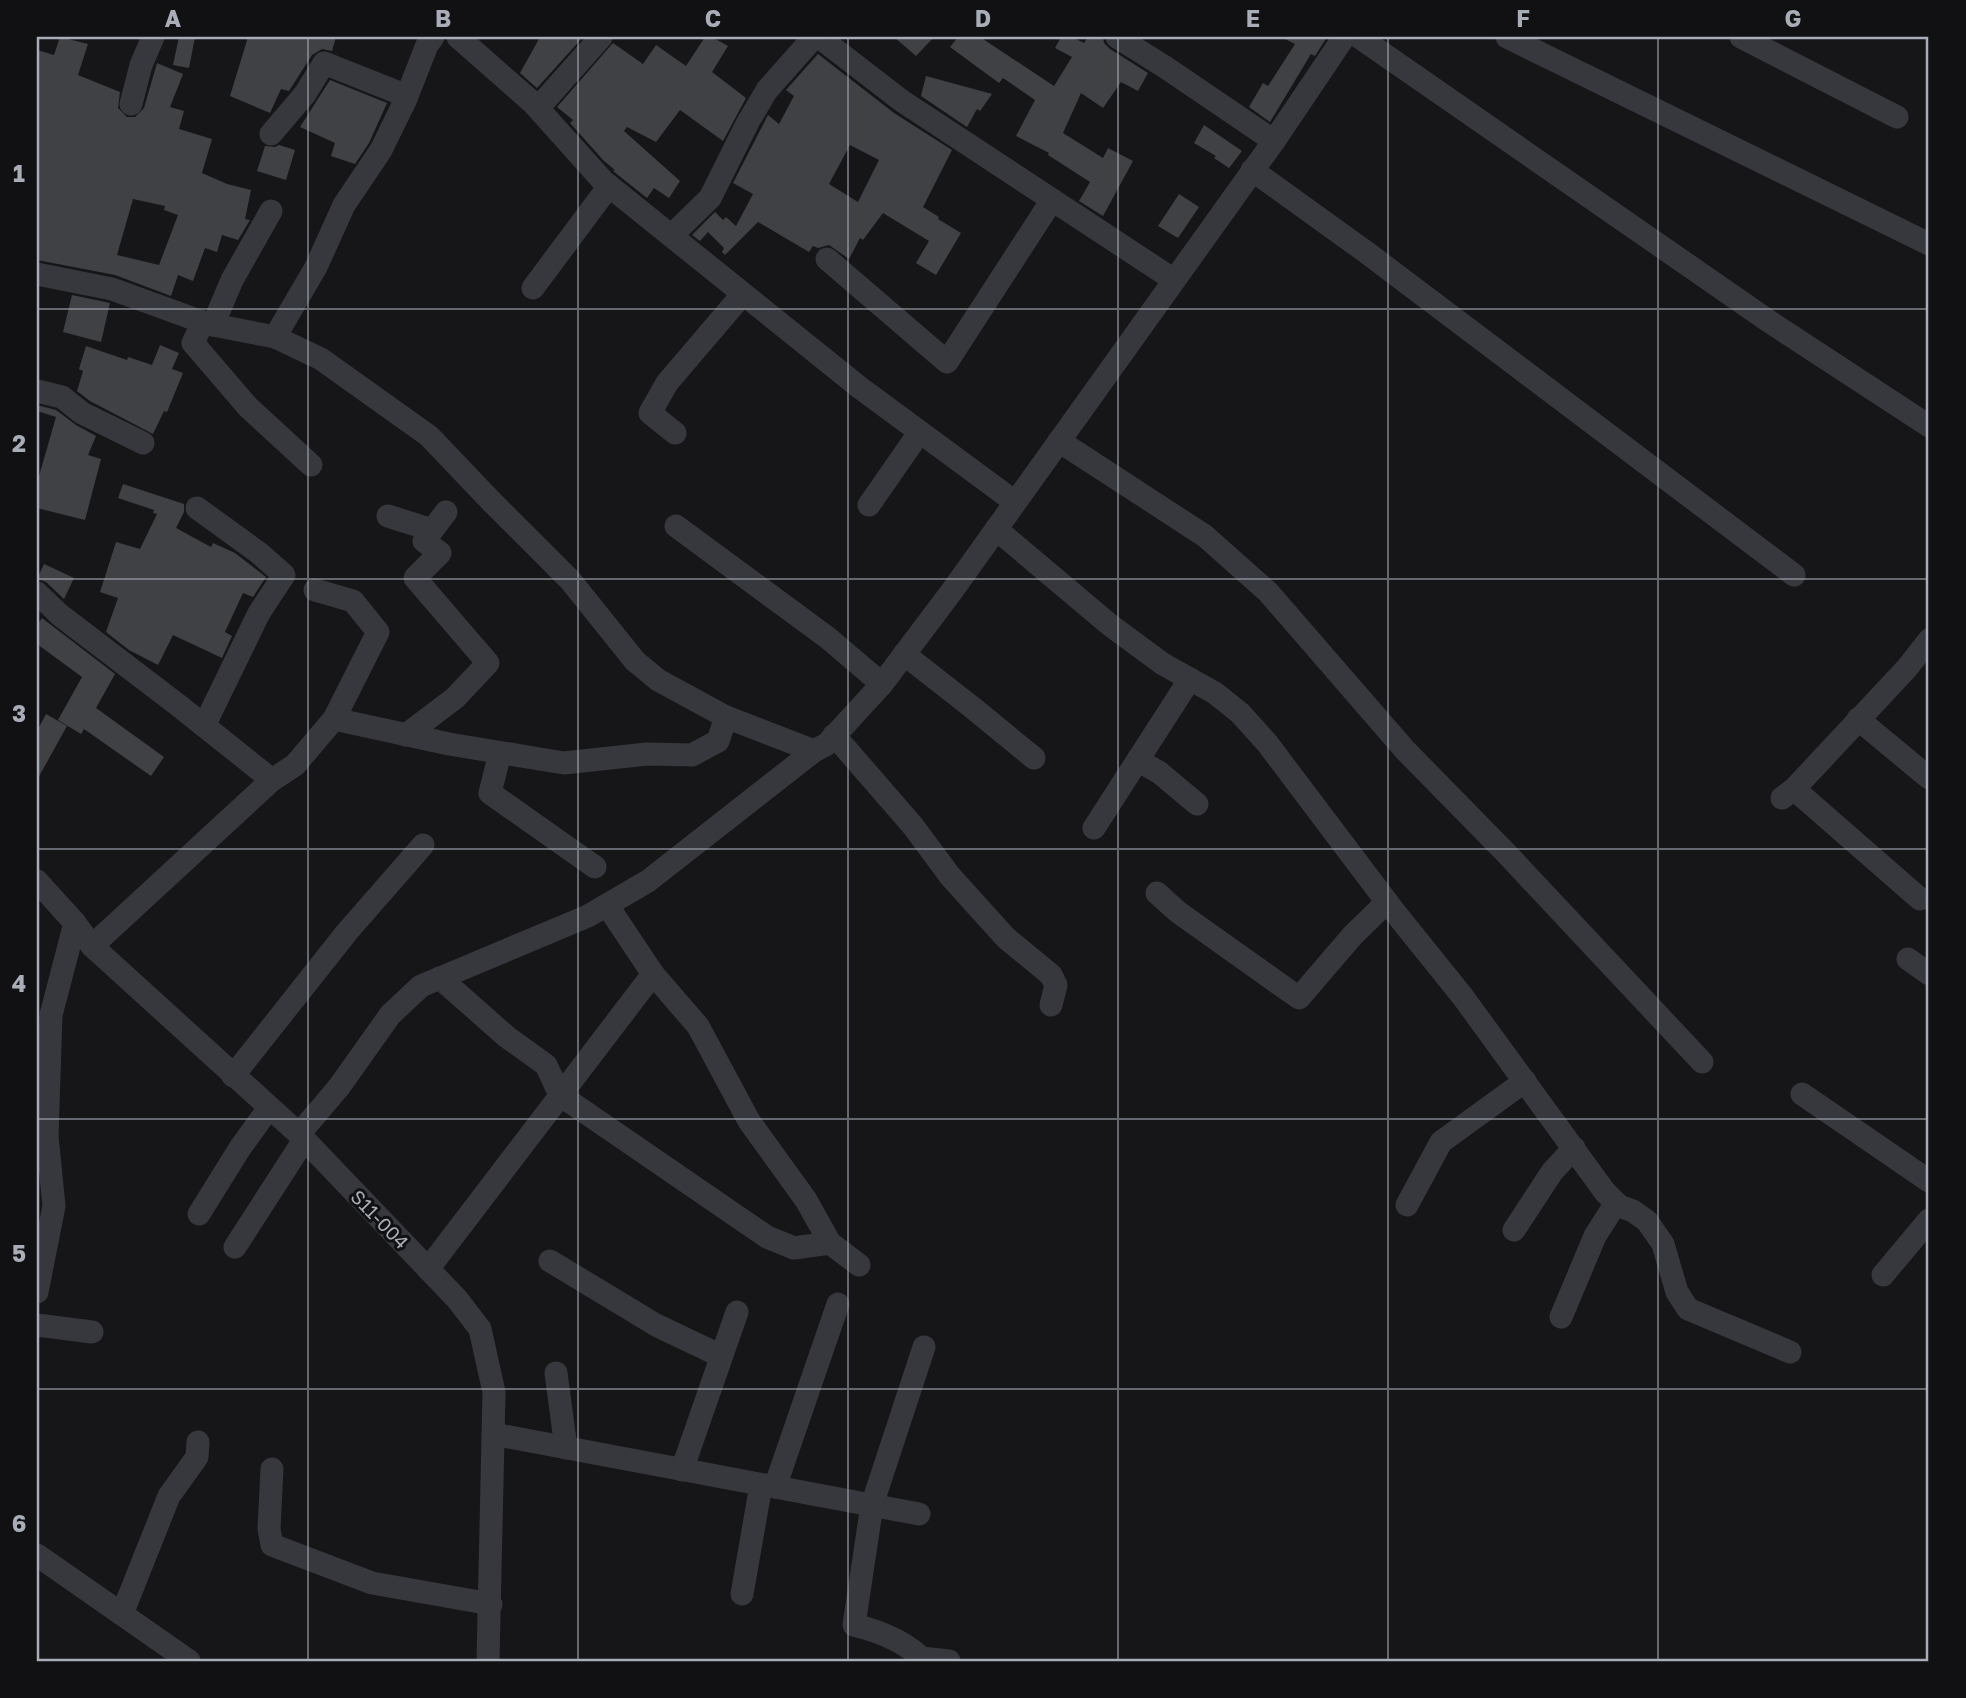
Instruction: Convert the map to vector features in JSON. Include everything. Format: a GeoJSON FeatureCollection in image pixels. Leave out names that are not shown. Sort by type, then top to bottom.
{"type":"FeatureCollection","features":[{"type":"Feature","properties":{"kind":"street"},"geometry":{"type":"LineString","coordinates":[[131,104],[141,65],[153,37]]}},
{"type":"Feature","properties":{"kind":"street"},"geometry":{"type":"LineString","coordinates":[[275,337],[316,267],[344,205],[381,150],[407,96],[427,45],[433,37]]}},
{"type":"Feature","properties":{"kind":"street"},"geometry":{"type":"LineString","coordinates":[[458,37],[538,108],[609,186],[742,295],[919,433],[1015,502]]}},
{"type":"Feature","properties":{"kind":"street"},"geometry":{"type":"LineString","coordinates":[[538,108],[601,37]]}},
{"type":"Feature","properties":{"kind":"street"},"geometry":{"type":"LineString","coordinates":[[672,235],[710,198],[767,90],[816,37],[902,101],[1174,280]]}},
{"type":"Feature","properties":{"kind":"street"},"geometry":{"type":"LineString","coordinates":[[1117,37],[1273,141]]}},
{"type":"Feature","properties":{"kind":"street"},"geometry":{"type":"LineString","coordinates":[[235,1247],[302,1137],[390,1015],[421,986],[588,916],[648,881],[834,736],[881,684],[996,529],[1344,37]]}},
{"type":"Feature","properties":{"kind":"street"},"geometry":{"type":"LineString","coordinates":[[1359,37],[1770,322],[1929,426]]}},
{"type":"Feature","properties":{"kind":"street"},"geometry":{"type":"LineString","coordinates":[[1507,37],[1929,244]]}},
{"type":"Feature","properties":{"kind":"street"},"geometry":{"type":"LineString","coordinates":[[1741,37],[1897,117]]}},
{"type":"Feature","properties":{"kind":"street"},"geometry":{"type":"LineString","coordinates":[[271,134],[305,94],[324,63],[407,96]]}},
{"type":"Feature","properties":{"kind":"street"},"geometry":{"type":"LineString","coordinates":[[1252,170],[1366,251],[1794,575]]}},
{"type":"Feature","properties":{"kind":"street"},"geometry":{"type":"LineString","coordinates":[[533,288],[609,186]]}},
{"type":"Feature","properties":{"kind":"street"},"geometry":{"type":"LineString","coordinates":[[827,259],[947,362],[1052,200]]}},
{"type":"Feature","properties":{"kind":"street"},"geometry":{"type":"LineString","coordinates":[[271,211],[208,324],[192,343],[248,407],[311,465]]}},
{"type":"Feature","properties":{"kind":"street"},"geometry":{"type":"LineString","coordinates":[[37,274],[112,289],[208,324],[275,337],[321,359],[429,436],[570,580],[635,661],[659,680],[726,717],[814,751]]}},
{"type":"Feature","properties":{"kind":"street"},"geometry":{"type":"LineString","coordinates":[[675,433],[650,413],[667,383],[742,295]]}},
{"type":"Feature","properties":{"kind":"street"},"geometry":{"type":"LineString","coordinates":[[37,391],[62,397],[82,413],[143,443]]}},
{"type":"Feature","properties":{"kind":"street"},"geometry":{"type":"LineString","coordinates":[[869,505],[919,433]]}},
{"type":"Feature","properties":{"kind":"street"},"geometry":{"type":"LineString","coordinates":[[1059,441],[1205,536],[1268,592],[1405,750],[1703,1062]]}},
{"type":"Feature","properties":{"kind":"street"},"geometry":{"type":"LineString","coordinates":[[197,508],[259,553],[284,575],[260,613],[204,726]]}},
{"type":"Feature","properties":{"kind":"street"},"geometry":{"type":"LineString","coordinates":[[388,516],[439,521],[424,541],[440,553],[415,578],[488,663],[455,698],[406,735]]}},
{"type":"Feature","properties":{"kind":"street"},"geometry":{"type":"LineString","coordinates":[[676,526],[828,638],[881,684]]}},
{"type":"Feature","properties":{"kind":"street"},"geometry":{"type":"LineString","coordinates":[[996,529],[1110,625],[1163,664],[1215,693],[1240,713],[1267,743],[1454,986],[1605,1192],[1616,1203],[1647,1221],[1662,1244],[1677,1292],[1688,1309],[1790,1352]]}},
{"type":"Feature","properties":{"kind":"street"},"geometry":{"type":"LineString","coordinates":[[92,946],[272,780],[295,765],[334,719],[378,632],[353,601],[315,590]]}},
{"type":"Feature","properties":{"kind":"street"},"geometry":{"type":"LineString","coordinates":[[37,593],[60,615],[272,780]]}},
{"type":"Feature","properties":{"kind":"street"},"geometry":{"type":"LineString","coordinates":[[1920,899],[1788,794],[1907,668],[1929,640]]}},
{"type":"Feature","properties":{"kind":"street"},"geometry":{"type":"LineString","coordinates":[[904,654],[1034,758]]}},
{"type":"Feature","properties":{"kind":"street"},"geometry":{"type":"LineString","coordinates":[[1094,828],[1190,679]]}},
{"type":"Feature","properties":{"kind":"street"},"geometry":{"type":"LineString","coordinates":[[334,719],[406,735],[564,763],[647,754],[692,755],[718,741],[726,717]]}},
{"type":"Feature","properties":{"kind":"street"},"geometry":{"type":"LineString","coordinates":[[1858,719],[1929,778]]}},
{"type":"Feature","properties":{"kind":"street"},"geometry":{"type":"LineString","coordinates":[[834,736],[913,826],[950,876],[1006,938],[1051,975],[1056,985],[1051,1005]]}},
{"type":"Feature","properties":{"kind":"street"},"geometry":{"type":"LineString","coordinates":[[500,752],[490,793],[595,867]]}},
{"type":"Feature","properties":{"kind":"street"},"geometry":{"type":"LineString","coordinates":[[1138,760],[1160,774],[1196,804]]}},
{"type":"Feature","properties":{"kind":"street"},"geometry":{"type":"LineString","coordinates":[[233,1076],[347,932],[423,845]]}},
{"type":"Feature","properties":{"kind":"street","name":"S11-004"},"geometry":{"type":"LineString","coordinates":[[37,881],[92,946],[302,1137],[457,1299],[481,1329],[494,1392],[488,1661]]}},
{"type":"Feature","properties":{"kind":"street"},"geometry":{"type":"LineString","coordinates":[[1157,893],[1178,912],[1299,998],[1353,935],[1387,902]]}},
{"type":"Feature","properties":{"kind":"street"},"geometry":{"type":"LineString","coordinates":[[607,905],[653,974],[698,1026],[749,1121],[806,1200],[830,1242],[859,1265]]}},
{"type":"Feature","properties":{"kind":"street"},"geometry":{"type":"LineString","coordinates":[[37,1292],[54,1206],[47,1136],[43,1044],[75,923]]}},
{"type":"Feature","properties":{"kind":"street"},"geometry":{"type":"LineString","coordinates":[[1908,959],[1929,974]]}},
{"type":"Feature","properties":{"kind":"street"},"geometry":{"type":"LineString","coordinates":[[428,1269],[653,974]]}},
{"type":"Feature","properties":{"kind":"street"},"geometry":{"type":"LineString","coordinates":[[440,978],[508,1037],[546,1065],[560,1095],[767,1237],[794,1248],[830,1242]]}},
{"type":"Feature","properties":{"kind":"street"},"geometry":{"type":"LineString","coordinates":[[1407,1205],[1441,1142],[1525,1081]]}},
{"type":"Feature","properties":{"kind":"street"},"geometry":{"type":"LineString","coordinates":[[1802,1094],[1929,1181]]}},
{"type":"Feature","properties":{"kind":"street"},"geometry":{"type":"LineString","coordinates":[[199,1214],[240,1148],[269,1108]]}},
{"type":"Feature","properties":{"kind":"street"},"geometry":{"type":"LineString","coordinates":[[1514,1230],[1552,1172],[1574,1148]]}},
{"type":"Feature","properties":{"kind":"street"},"geometry":{"type":"LineString","coordinates":[[1560,1317],[1595,1236],[1616,1203]]}},
{"type":"Feature","properties":{"kind":"street"},"geometry":{"type":"LineString","coordinates":[[1883,1275],[1929,1220]]}},
{"type":"Feature","properties":{"kind":"street"},"geometry":{"type":"LineString","coordinates":[[550,1261],[656,1325],[722,1356]]}},
{"type":"Feature","properties":{"kind":"street"},"geometry":{"type":"LineString","coordinates":[[742,1594],[768,1486],[838,1304]]}},
{"type":"Feature","properties":{"kind":"street"},"geometry":{"type":"LineString","coordinates":[[682,1470],[737,1312]]}},
{"type":"Feature","properties":{"kind":"street"},"geometry":{"type":"LineString","coordinates":[[37,1325],[92,1332]]}},
{"type":"Feature","properties":{"kind":"street"},"geometry":{"type":"LineString","coordinates":[[924,1347],[872,1505],[853,1625],[872,1630],[915,1650],[923,1660],[949,1661]]}},
{"type":"Feature","properties":{"kind":"street"},"geometry":{"type":"LineString","coordinates":[[556,1373],[566,1448]]}},
{"type":"Feature","properties":{"kind":"street"},"geometry":{"type":"LineString","coordinates":[[493,1434],[919,1514]]}},
{"type":"Feature","properties":{"kind":"street"},"geometry":{"type":"LineString","coordinates":[[122,1614],[169,1496],[197,1457],[198,1443]]}},
{"type":"Feature","properties":{"kind":"street"},"geometry":{"type":"LineString","coordinates":[[272,1469],[269,1529],[272,1545],[372,1583],[491,1604]]}},
{"type":"Feature","properties":{"kind":"street"},"geometry":{"type":"LineString","coordinates":[[37,1555],[189,1661]]}},
{"type":"Feature","properties":{"kind":"building"},"geometry":{"type":"Polygon","coordinates":[[[60,37],[88,44],[78,75],[120,92],[118,108],[127,117],[135,117],[144,108],[157,63],[183,74],[170,107],[184,111],[179,129],[212,139],[202,173],[227,184],[251,190],[245,219],[250,220],[238,240],[222,235],[217,252],[205,248],[193,281],[178,275],[171,296],[115,275],[37,260],[37,50],[54,55],[60,37]],[[133,199],[117,255],[159,265],[178,215],[164,210],[165,206],[133,199]]]}},
{"type":"Feature","properties":{"kind":"building"},"geometry":{"type":"Polygon","coordinates":[[[179,37],[195,37],[189,68],[173,65],[179,37]]]}},
{"type":"Feature","properties":{"kind":"building"},"geometry":{"type":"Polygon","coordinates":[[[248,37],[336,37],[332,51],[322,49],[312,55],[289,91],[281,89],[270,113],[230,96],[248,37]]]}},
{"type":"Feature","properties":{"kind":"building"},"geometry":{"type":"Polygon","coordinates":[[[540,37],[583,37],[537,88],[520,73],[540,37]]]}},
{"type":"Feature","properties":{"kind":"building"},"geometry":{"type":"Polygon","coordinates":[[[705,37],[712,37],[728,46],[712,72],[746,98],[723,141],[680,110],[656,142],[627,127],[624,131],[680,181],[669,198],[654,188],[647,198],[613,171],[615,170],[570,123],[573,120],[557,107],[613,43],[643,64],[656,45],[686,66],[705,37]]]}},
{"type":"Feature","properties":{"kind":"building"},"geometry":{"type":"Polygon","coordinates":[[[894,37],[934,37],[916,56],[894,37]]]}},
{"type":"Feature","properties":{"kind":"building"},"geometry":{"type":"Polygon","coordinates":[[[958,37],[980,37],[1054,86],[1072,57],[1055,48],[1061,37],[1072,37],[1084,43],[1088,37],[1103,37],[1104,43],[1110,49],[1148,73],[1138,91],[1121,82],[1103,108],[1081,93],[1063,133],[1103,158],[1108,148],[1133,161],[1103,216],[1079,201],[1090,182],[1048,155],[1049,153],[1016,136],[1035,100],[1003,78],[999,83],[950,47],[958,37]]]}},
{"type":"Feature","properties":{"kind":"building"},"geometry":{"type":"Polygon","coordinates":[[[1281,37],[1327,37],[1315,56],[1311,54],[1270,122],[1249,107],[1263,83],[1268,86],[1295,44],[1281,37]]]}},
{"type":"Feature","properties":{"kind":"building"},"geometry":{"type":"Polygon","coordinates":[[[818,54],[894,113],[952,150],[923,207],[961,233],[936,275],[916,263],[929,241],[883,213],[863,240],[860,238],[849,259],[829,245],[818,248],[813,246],[809,252],[758,222],[725,255],[722,252],[724,248],[708,232],[700,241],[692,235],[715,212],[723,220],[726,217],[736,226],[753,194],[733,183],[768,115],[779,124],[794,96],[786,90],[818,54]],[[850,145],[829,184],[858,202],[879,160],[850,145]]]}},
{"type":"Feature","properties":{"kind":"building"},"geometry":{"type":"Polygon","coordinates":[[[926,76],[992,94],[980,111],[977,109],[967,127],[921,96],[926,76]]]}},
{"type":"Feature","properties":{"kind":"building"},"geometry":{"type":"Polygon","coordinates":[[[330,80],[387,103],[369,143],[355,164],[331,156],[335,143],[300,127],[330,80]]]}},
{"type":"Feature","properties":{"kind":"building"},"geometry":{"type":"Polygon","coordinates":[[[1204,125],[1242,151],[1229,168],[1214,158],[1216,156],[1194,143],[1204,125]]]}},
{"type":"Feature","properties":{"kind":"building"},"geometry":{"type":"Polygon","coordinates":[[[279,145],[295,150],[286,180],[257,171],[265,146],[279,145]]]}},
{"type":"Feature","properties":{"kind":"building"},"geometry":{"type":"Polygon","coordinates":[[[1179,194],[1199,207],[1178,238],[1158,226],[1179,194]]]}},
{"type":"Feature","properties":{"kind":"building"},"geometry":{"type":"Polygon","coordinates":[[[72,295],[110,303],[101,342],[63,332],[72,295]]]}},
{"type":"Feature","properties":{"kind":"building"},"geometry":{"type":"Polygon","coordinates":[[[160,345],[179,353],[172,369],[183,373],[167,412],[164,411],[153,434],[90,401],[77,391],[83,371],[79,369],[86,346],[127,360],[128,357],[152,365],[160,345]]]}},
{"type":"Feature","properties":{"kind":"building"},"geometry":{"type":"Polygon","coordinates":[[[37,405],[56,410],[96,436],[88,455],[101,459],[85,520],[37,508],[37,483],[56,417],[37,411],[37,405]]]}},
{"type":"Feature","properties":{"kind":"building"},"geometry":{"type":"Polygon","coordinates":[[[123,484],[184,504],[184,512],[176,528],[211,547],[213,543],[235,553],[266,577],[253,597],[243,593],[225,632],[232,636],[222,658],[173,635],[158,665],[129,650],[106,632],[118,598],[100,592],[116,542],[140,549],[157,514],[153,513],[154,510],[118,498],[123,484]]]}},
{"type":"Feature","properties":{"kind":"building"},"geometry":{"type":"Polygon","coordinates":[[[44,564],[74,578],[64,599],[46,582],[37,579],[44,564]]]}},
{"type":"Feature","properties":{"kind":"building"},"geometry":{"type":"Polygon","coordinates":[[[42,618],[115,674],[96,708],[164,757],[151,776],[84,729],[81,734],[58,720],[82,677],[37,644],[37,625],[42,618]]]}},
{"type":"Feature","properties":{"kind":"building"},"geometry":{"type":"Polygon","coordinates":[[[46,714],[67,726],[37,780],[37,731],[46,714]]]}}]}
